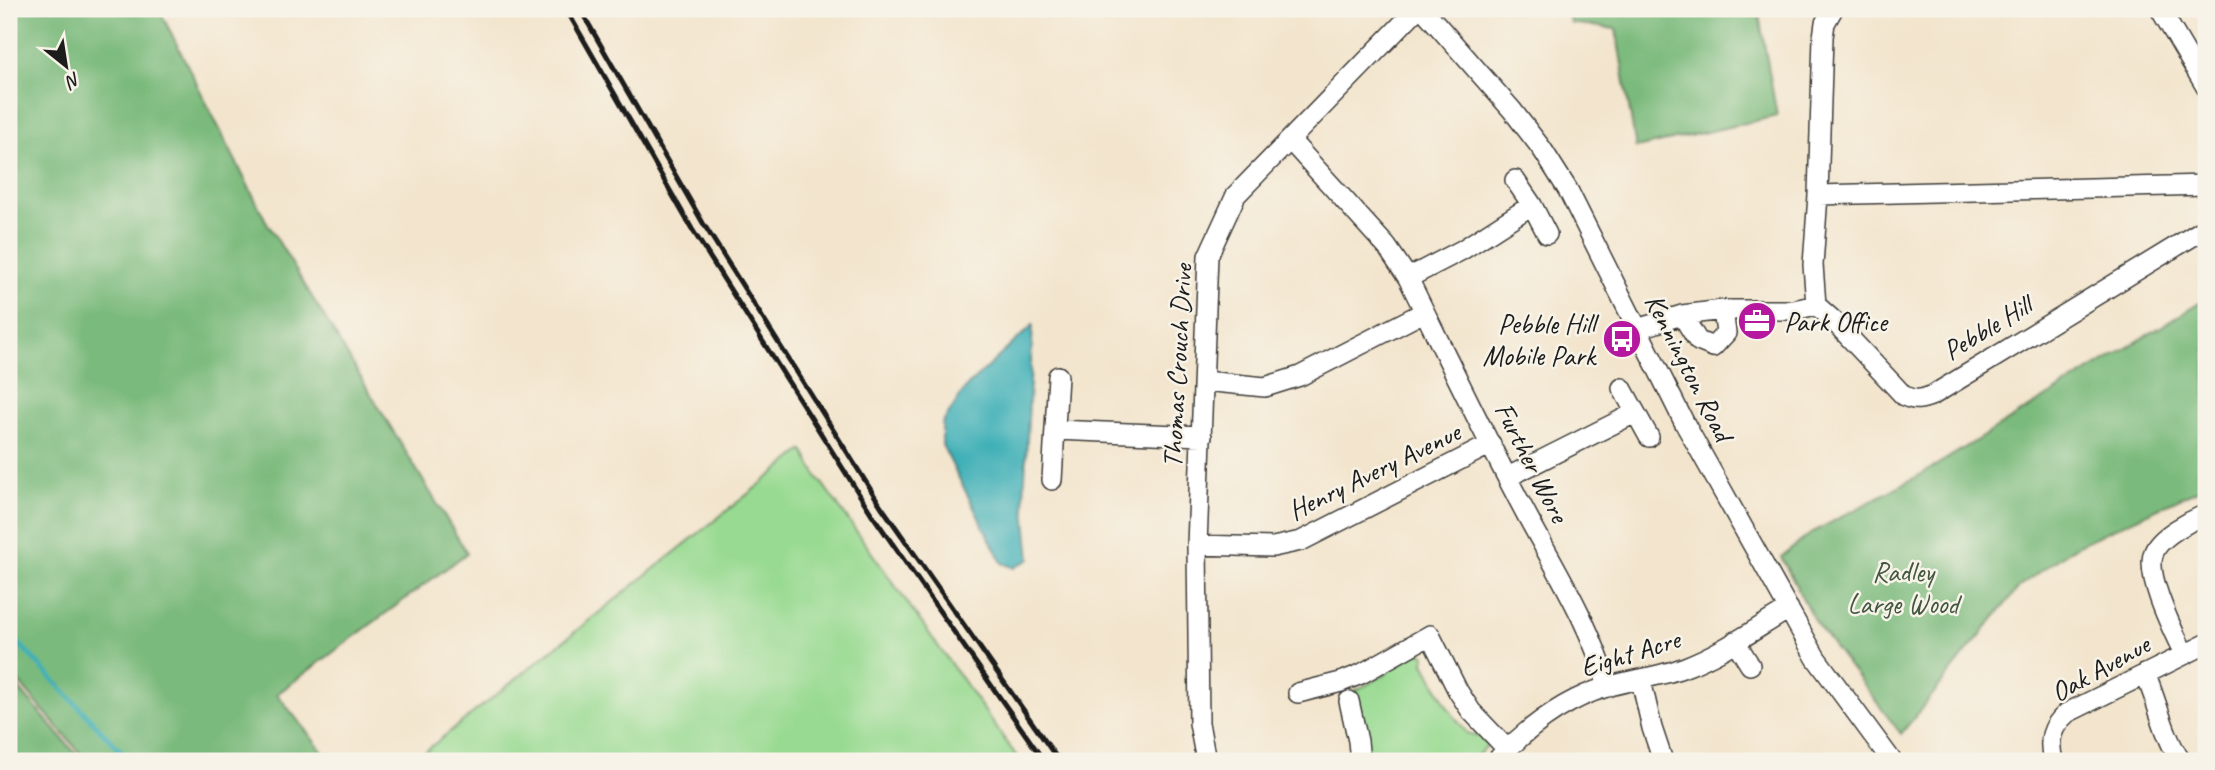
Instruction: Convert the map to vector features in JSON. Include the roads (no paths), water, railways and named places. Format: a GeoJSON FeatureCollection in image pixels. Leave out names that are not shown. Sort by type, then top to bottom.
{"type":"FeatureCollection","features":[{"type":"Feature","properties":{"kind":"street","name":"Thomas Crouch Drive"},"geometry":{"type":"LineString","coordinates":[[1206,761],[1199,723],[1197,545],[1208,256],[1236,195],[1417,9]]}},
{"type":"Feature","properties":{"kind":"street","name":"Kennington Road"},"geometry":{"type":"LineString","coordinates":[[1423,9],[1542,149],[1585,222],[1685,424],[1816,658],[1892,761]]}},
{"type":"Feature","properties":{"kind":"street"},"geometry":{"type":"LineString","coordinates":[[1637,329],[1682,316],[1723,310],[1794,310],[1816,304],[1813,265],[1823,37],[1825,23],[1833,9]]}},
{"type":"Feature","properties":{"kind":"street"},"geometry":{"type":"LineString","coordinates":[[2160,9],[2206,87]]}},
{"type":"Feature","properties":{"kind":"street","name":"Further Wore"},"geometry":{"type":"LineString","coordinates":[[1290,140],[1387,247],[1408,278],[1583,619],[1596,648],[1608,687]]}},
{"type":"Feature","properties":{"kind":"street"},"geometry":{"type":"LineString","coordinates":[[1515,180],[1547,234]]}},
{"type":"Feature","properties":{"kind":"street"},"geometry":{"type":"LineString","coordinates":[[1818,195],[2206,186]]}},
{"type":"Feature","properties":{"kind":"street"},"geometry":{"type":"LineString","coordinates":[[1408,278],[1462,250],[1532,205]]}},
{"type":"Feature","properties":{"kind":"street","name":"Pebble Hill"},"geometry":{"type":"LineString","coordinates":[[1816,304],[1904,396],[1922,400],[2206,228]]}},
{"type":"Feature","properties":{"kind":"street"},"geometry":{"type":"LineString","coordinates":[[1682,316],[1698,341],[1713,347],[1726,332],[1723,310]]}},
{"type":"Feature","properties":{"kind":"street"},"geometry":{"type":"LineString","coordinates":[[1204,381],[1265,387],[1300,376],[1424,312]]}},
{"type":"Feature","properties":{"kind":"street"},"geometry":{"type":"LineString","coordinates":[[1052,480],[1058,376]]}},
{"type":"Feature","properties":{"kind":"street"},"geometry":{"type":"LineString","coordinates":[[1622,388],[1649,437]]}},
{"type":"Feature","properties":{"kind":"street"},"geometry":{"type":"LineString","coordinates":[[1508,477],[1635,412]]}},
{"type":"Feature","properties":{"kind":"street"},"geometry":{"type":"LineString","coordinates":[[1055,430],[1202,436]]}},
{"type":"Feature","properties":{"kind":"street","name":"Henry Avery Avenue"},"geometry":{"type":"LineString","coordinates":[[1197,545],[1273,547],[1301,541],[1491,444]]}},
{"type":"Feature","properties":{"kind":"street"},"geometry":{"type":"LineString","coordinates":[[2184,654],[2157,591],[2152,567],[2153,552],[2178,529],[2206,514]]}},
{"type":"Feature","properties":{"kind":"street","name":"Eight Acre"},"geometry":{"type":"LineString","coordinates":[[1502,755],[1523,734],[1555,711],[1584,695],[1699,662],[1789,609]]}},
{"type":"Feature","properties":{"kind":"street"},"geometry":{"type":"LineString","coordinates":[[1298,693],[1361,674],[1430,635],[1458,691],[1502,755]]}},
{"type":"Feature","properties":{"kind":"street"},"geometry":{"type":"LineString","coordinates":[[1735,641],[1750,665]]}},
{"type":"Feature","properties":{"kind":"street","name":"Oak Avenue"},"geometry":{"type":"LineString","coordinates":[[2053,761],[2050,737],[2056,723],[2067,713],[2206,644]]}},
{"type":"Feature","properties":{"kind":"street"},"geometry":{"type":"LineString","coordinates":[[2145,674],[2171,746],[2181,761]]}},
{"type":"Feature","properties":{"kind":"street"},"geometry":{"type":"LineString","coordinates":[[1641,680],[1663,761]]}},
{"type":"Feature","properties":{"kind":"street"},"geometry":{"type":"LineString","coordinates":[[1349,701],[1360,761]]}},
{"type":"Feature","properties":{"kind":"water"},"geometry":{"type":"Polygon","coordinates":[[[1033,325],[1024,498],[1030,559],[1014,568],[1002,563],[942,445],[942,424],[966,387],[1033,325]]]}},
{"type":"Feature","properties":{"kind":"waterway"},"geometry":{"type":"LineString","coordinates":[[9,633],[130,761]]}},
{"type":"Feature","properties":{"kind":"railway"},"geometry":{"type":"LineString","coordinates":[[566,9],[692,229],[871,513],[1044,761]]}},
{"type":"Feature","properties":{"kind":"railway"},"geometry":{"type":"LineString","coordinates":[[580,9],[703,223],[881,506],[1059,761]]}},
{"type":"Feature","properties":{"kind":"place","name":"Park Office"},"geometry":{"type":"Point","coordinates":[1757,321]}},
{"type":"Feature","properties":{"kind":"place","name":"Pebble Hill Mobile Park"},"geometry":{"type":"Point","coordinates":[1622,339]}},
{"type":"Feature","properties":{"kind":"park label","name":"Radley Large Wood"},"geometry":{"type":"Point","coordinates":[1903,587]}}]}
